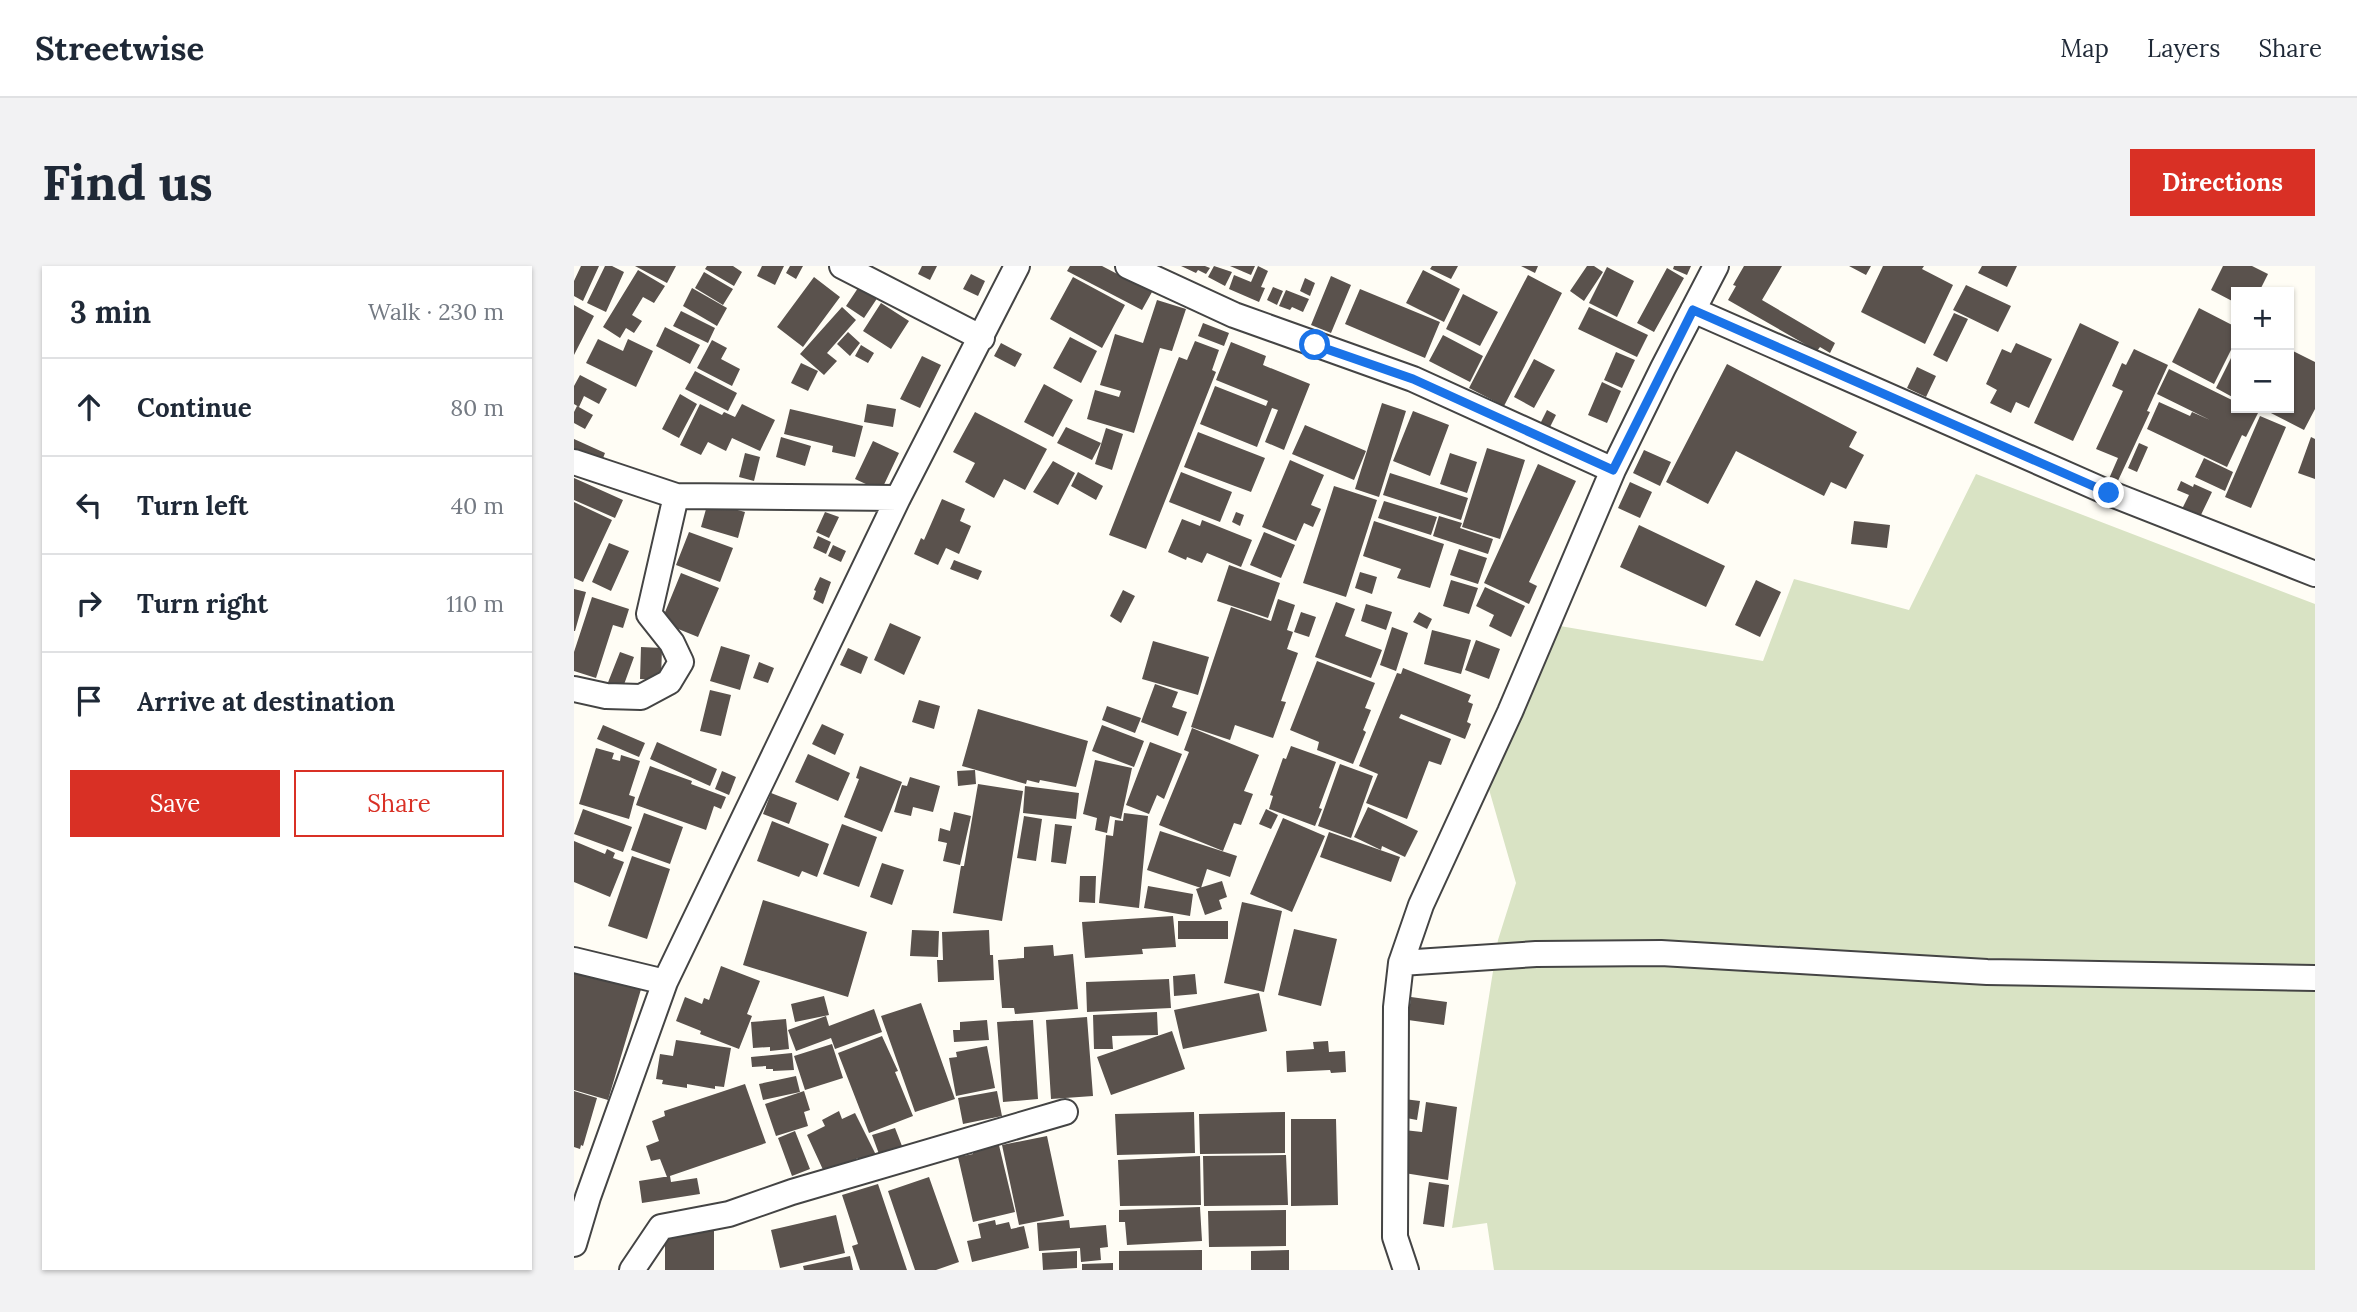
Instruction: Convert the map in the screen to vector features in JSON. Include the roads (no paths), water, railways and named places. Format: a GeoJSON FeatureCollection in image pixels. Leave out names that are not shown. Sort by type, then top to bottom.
{"type":"FeatureCollection","features":[{"type":"Feature","properties":{"kind":"street"},"geometry":{"type":"LineString","coordinates":[[842,266],[982,338]]}},
{"type":"Feature","properties":{"kind":"street"},"geometry":{"type":"LineString","coordinates":[[574,1244],[665,982],[898,498],[1017,266]]}},
{"type":"Feature","properties":{"kind":"street"},"geometry":{"type":"LineString","coordinates":[[1128,266],[1234,315],[1413,379],[1613,470]]}},
{"type":"Feature","properties":{"kind":"street"},"geometry":{"type":"LineString","coordinates":[[1406,1270],[1395,1237],[1396,1007],[1401,963],[1421,905],[1510,712],[1613,470],[1716,266]]}},
{"type":"Feature","properties":{"kind":"street"},"geometry":{"type":"LineString","coordinates":[[1693,310],[2109,493],[2315,574]]}},
{"type":"Feature","properties":{"kind":"street"},"geometry":{"type":"LineString","coordinates":[[574,462],[676,496],[898,498]]}},
{"type":"Feature","properties":{"kind":"street"},"geometry":{"type":"LineString","coordinates":[[574,689],[606,696],[641,697],[669,682],[681,662],[672,643],[649,614],[676,496]]}},
{"type":"Feature","properties":{"kind":"street"},"geometry":{"type":"LineString","coordinates":[[1401,963],[1536,954],[1661,953],[1987,972],[2315,978]]}},
{"type":"Feature","properties":{"kind":"street"},"geometry":{"type":"LineString","coordinates":[[574,960],[665,982]]}},
{"type":"Feature","properties":{"kind":"street"},"geometry":{"type":"LineString","coordinates":[[632,1270],[661,1227],[729,1214],[792,1192],[1065,1112]]}}]}
